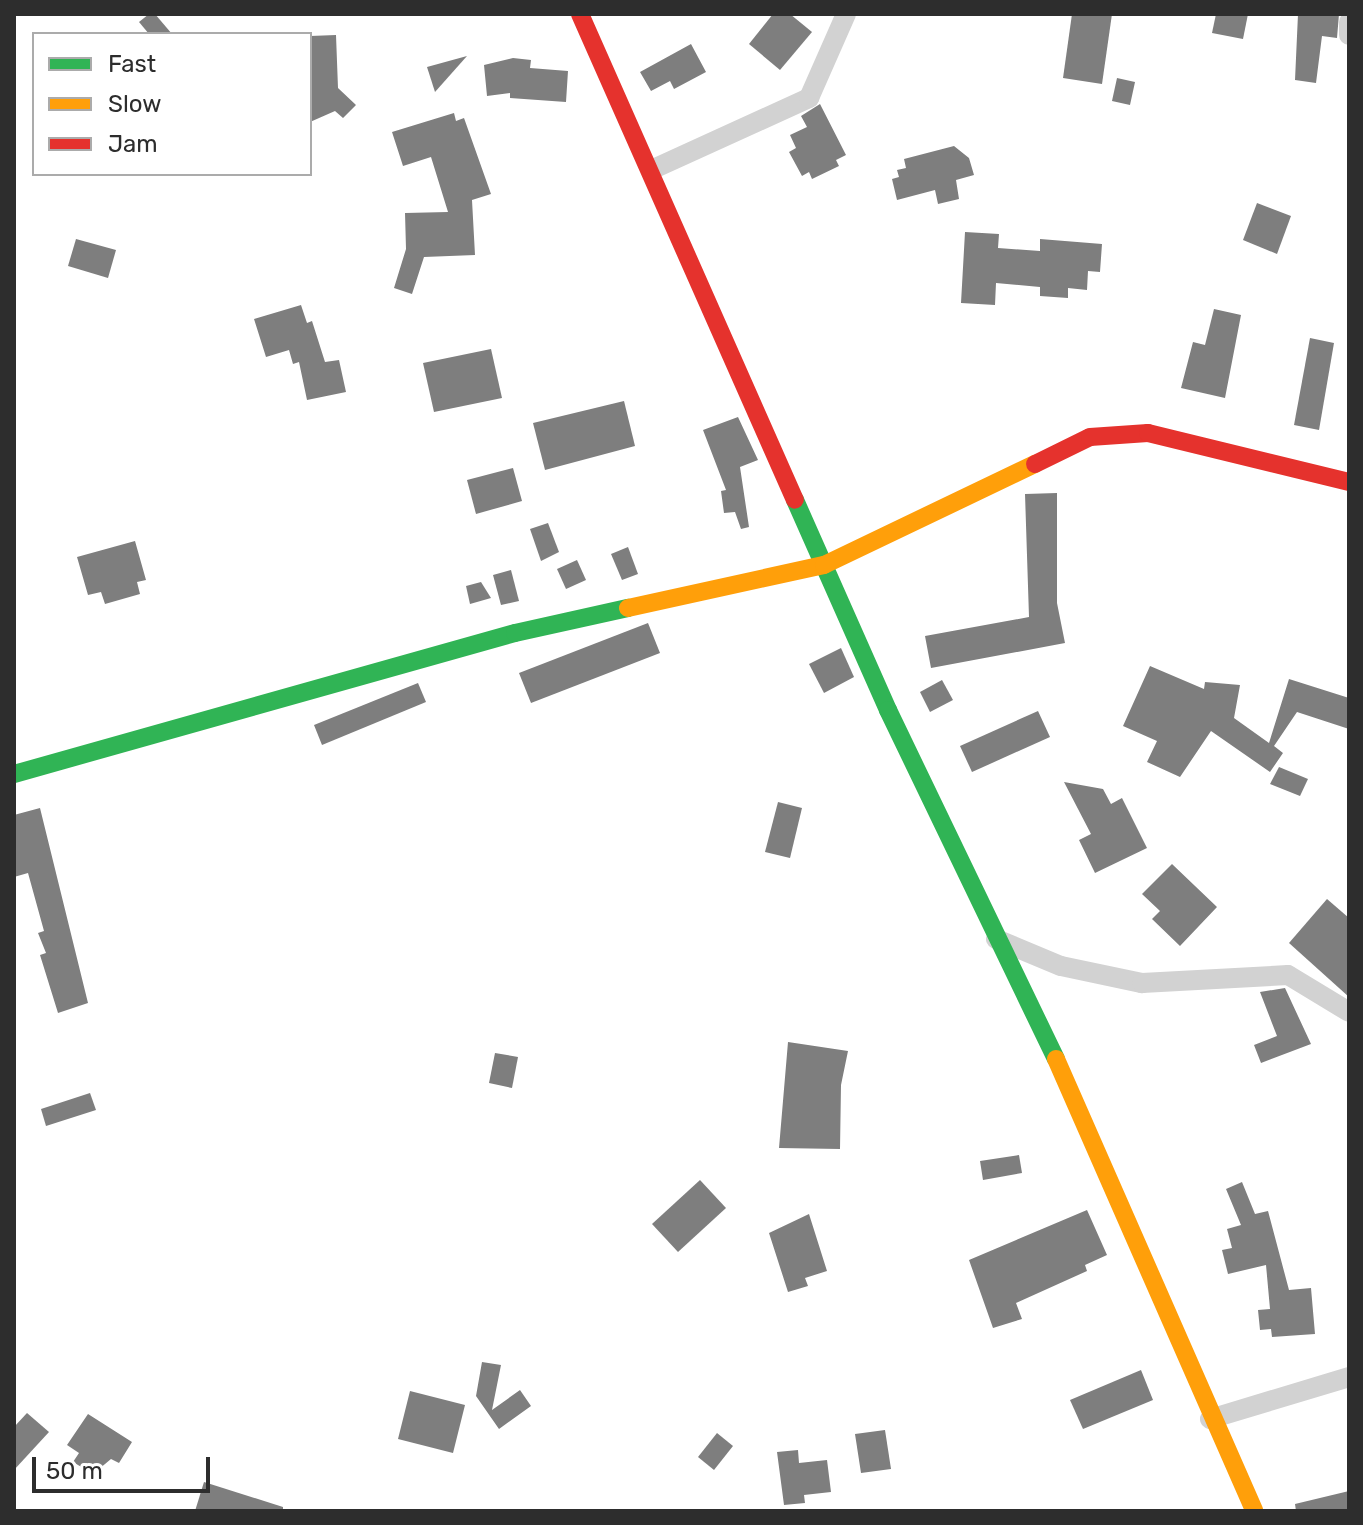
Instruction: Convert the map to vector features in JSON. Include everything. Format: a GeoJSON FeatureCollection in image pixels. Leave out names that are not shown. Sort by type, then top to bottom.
{"type":"FeatureCollection","features":[{"type":"Feature","properties":{"kind":"street"},"geometry":{"type":"LineString","coordinates":[[580,14],[824,565],[996,939],[1077,1104],[1210,1419],[1254,1511]]}},
{"type":"Feature","properties":{"kind":"street"},"geometry":{"type":"LineString","coordinates":[[651,170],[809,98],[846,14]]}},
{"type":"Feature","properties":{"kind":"street"},"geometry":{"type":"LineString","coordinates":[[1349,22],[1349,35]]}},
{"type":"Feature","properties":{"kind":"street"},"geometry":{"type":"LineString","coordinates":[[14,774],[515,633],[824,565],[1090,437],[1116,431],[1192,442],[1349,482]]}},
{"type":"Feature","properties":{"kind":"street"},"geometry":{"type":"LineString","coordinates":[[996,939],[1061,966],[1142,983],[1288,975],[1349,1012]]}},
{"type":"Feature","properties":{"kind":"street"},"geometry":{"type":"LineString","coordinates":[[1210,1419],[1349,1377]]}},
{"type":"Feature","properties":{"kind":"building"},"geometry":{"type":"Polygon","coordinates":[[[149,14],[155,14],[170,32],[147,32],[139,22],[149,14]]]}},
{"type":"Feature","properties":{"kind":"building"},"geometry":{"type":"Polygon","coordinates":[[[773,14],[790,14],[812,32],[780,70],[749,44],[773,14]]]}},
{"type":"Feature","properties":{"kind":"building"},"geometry":{"type":"Polygon","coordinates":[[[1072,14],[1112,14],[1102,84],[1063,78],[1072,14]]]}},
{"type":"Feature","properties":{"kind":"building"},"geometry":{"type":"Polygon","coordinates":[[[1216,14],[1248,14],[1243,39],[1212,33],[1216,14]]]}},
{"type":"Feature","properties":{"kind":"building"},"geometry":{"type":"Polygon","coordinates":[[[1298,14],[1339,14],[1337,38],[1322,36],[1316,83],[1295,80],[1298,14]]]}},
{"type":"Feature","properties":{"kind":"building"},"geometry":{"type":"Polygon","coordinates":[[[336,35],[338,88],[356,105],[343,118],[335,111],[312,121],[312,36],[336,35]]]}},
{"type":"Feature","properties":{"kind":"building"},"geometry":{"type":"Polygon","coordinates":[[[691,44],[706,72],[674,89],[670,81],[651,91],[640,72],[691,44]]]}},
{"type":"Feature","properties":{"kind":"building"},"geometry":{"type":"Polygon","coordinates":[[[467,56],[435,92],[427,67],[467,56]]]}},
{"type":"Feature","properties":{"kind":"building"},"geometry":{"type":"Polygon","coordinates":[[[513,58],[531,60],[530,68],[568,71],[566,102],[510,98],[510,93],[487,96],[484,65],[513,58]]]}},
{"type":"Feature","properties":{"kind":"building"},"geometry":{"type":"Polygon","coordinates":[[[1117,78],[1135,82],[1130,105],[1112,101],[1117,78]]]}},
{"type":"Feature","properties":{"kind":"building"},"geometry":{"type":"Polygon","coordinates":[[[820,104],[846,155],[836,160],[839,166],[812,179],[809,172],[802,176],[789,152],[796,148],[790,135],[807,127],[801,116],[820,104]]]}},
{"type":"Feature","properties":{"kind":"building"},"geometry":{"type":"Polygon","coordinates":[[[454,113],[456,121],[464,118],[491,194],[472,200],[475,255],[424,257],[412,294],[394,288],[406,249],[405,213],[448,212],[431,157],[403,166],[392,132],[454,113]]]}},
{"type":"Feature","properties":{"kind":"building"},"geometry":{"type":"Polygon","coordinates":[[[954,146],[969,158],[974,175],[956,180],[959,199],[938,204],[935,190],[897,200],[892,179],[899,177],[897,170],[906,168],[904,159],[954,146]]]}},
{"type":"Feature","properties":{"kind":"building"},"geometry":{"type":"Polygon","coordinates":[[[1257,203],[1291,216],[1277,254],[1243,240],[1257,203]]]}},
{"type":"Feature","properties":{"kind":"building"},"geometry":{"type":"Polygon","coordinates":[[[965,232],[999,234],[998,248],[1040,251],[1040,239],[1102,244],[1100,272],[1088,271],[1087,290],[1068,288],[1068,298],[1040,296],[1040,287],[996,283],[995,305],[961,303],[965,232]]]}},
{"type":"Feature","properties":{"kind":"building"},"geometry":{"type":"Polygon","coordinates":[[[76,239],[116,250],[108,278],[68,266],[76,239]]]}},
{"type":"Feature","properties":{"kind":"building"},"geometry":{"type":"Polygon","coordinates":[[[301,305],[307,323],[312,321],[325,362],[339,360],[346,392],[307,400],[299,362],[293,364],[289,350],[266,357],[254,319],[301,305]]]}},
{"type":"Feature","properties":{"kind":"building"},"geometry":{"type":"Polygon","coordinates":[[[1214,309],[1241,315],[1225,398],[1181,388],[1193,342],[1205,345],[1214,309]]]}},
{"type":"Feature","properties":{"kind":"building"},"geometry":{"type":"Polygon","coordinates":[[[1310,338],[1334,343],[1319,430],[1294,425],[1310,338]]]}},
{"type":"Feature","properties":{"kind":"building"},"geometry":{"type":"Polygon","coordinates":[[[491,349],[502,398],[434,412],[423,363],[491,349]]]}},
{"type":"Feature","properties":{"kind":"building"},"geometry":{"type":"Polygon","coordinates":[[[624,401],[635,446],[545,470],[533,423],[624,401]]]}},
{"type":"Feature","properties":{"kind":"building"},"geometry":{"type":"Polygon","coordinates":[[[738,417],[758,460],[740,467],[749,527],[741,529],[735,512],[724,513],[721,491],[726,490],[703,430],[738,417]]]}},
{"type":"Feature","properties":{"kind":"building"},"geometry":{"type":"Polygon","coordinates":[[[513,468],[522,501],[476,514],[467,480],[513,468]]]}},
{"type":"Feature","properties":{"kind":"building"},"geometry":{"type":"Polygon","coordinates":[[[1057,493],[1057,603],[1065,643],[931,668],[925,636],[1029,617],[1025,494],[1057,493]]]}},
{"type":"Feature","properties":{"kind":"building"},"geometry":{"type":"Polygon","coordinates":[[[548,523],[559,552],[541,561],[530,529],[548,523]]]}},
{"type":"Feature","properties":{"kind":"building"},"geometry":{"type":"Polygon","coordinates":[[[135,541],[146,580],[137,582],[140,594],[105,604],[101,592],[88,595],[77,557],[135,541]]]}},
{"type":"Feature","properties":{"kind":"building"},"geometry":{"type":"Polygon","coordinates":[[[628,547],[638,574],[622,580],[611,554],[628,547]]]}},
{"type":"Feature","properties":{"kind":"building"},"geometry":{"type":"Polygon","coordinates":[[[577,560],[586,580],[566,589],[557,569],[577,560]]]}},
{"type":"Feature","properties":{"kind":"building"},"geometry":{"type":"Polygon","coordinates":[[[511,570],[519,601],[501,605],[493,575],[511,570]]]}},
{"type":"Feature","properties":{"kind":"building"},"geometry":{"type":"Polygon","coordinates":[[[481,582],[491,598],[470,604],[466,586],[481,582]]]}},
{"type":"Feature","properties":{"kind":"building"},"geometry":{"type":"Polygon","coordinates":[[[648,623],[660,653],[531,703],[519,673],[648,623]]]}},
{"type":"Feature","properties":{"kind":"building"},"geometry":{"type":"Polygon","coordinates":[[[841,648],[854,677],[824,693],[809,664],[841,648]]]}},
{"type":"Feature","properties":{"kind":"building"},"geometry":{"type":"Polygon","coordinates":[[[1150,666],[1204,689],[1205,682],[1240,685],[1234,718],[1269,743],[1289,679],[1349,698],[1349,729],[1297,712],[1274,746],[1283,753],[1270,772],[1211,731],[1180,777],[1147,762],[1157,741],[1123,726],[1150,666]]]}},
{"type":"Feature","properties":{"kind":"building"},"geometry":{"type":"Polygon","coordinates":[[[942,680],[953,700],[930,712],[920,692],[942,680]]]}},
{"type":"Feature","properties":{"kind":"building"},"geometry":{"type":"Polygon","coordinates":[[[418,683],[426,702],[322,745],[314,725],[418,683]]]}},
{"type":"Feature","properties":{"kind":"building"},"geometry":{"type":"Polygon","coordinates":[[[1038,711],[1050,737],[972,772],[960,746],[1038,711]]]}},
{"type":"Feature","properties":{"kind":"building"},"geometry":{"type":"Polygon","coordinates":[[[1279,767],[1308,779],[1300,796],[1270,784],[1279,767]]]}},
{"type":"Feature","properties":{"kind":"building"},"geometry":{"type":"Polygon","coordinates":[[[1064,782],[1103,789],[1111,804],[1122,798],[1147,848],[1095,873],[1079,840],[1091,834],[1064,782]]]}},
{"type":"Feature","properties":{"kind":"building"},"geometry":{"type":"Polygon","coordinates":[[[778,802],[802,808],[790,858],[765,852],[778,802]]]}},
{"type":"Feature","properties":{"kind":"building"},"geometry":{"type":"Polygon","coordinates":[[[40,808],[88,1003],[58,1013],[40,955],[46,953],[38,933],[44,931],[28,873],[14,877],[14,815],[40,808]]]}},
{"type":"Feature","properties":{"kind":"building"},"geometry":{"type":"Polygon","coordinates":[[[1172,864],[1217,907],[1180,946],[1152,919],[1160,911],[1142,894],[1172,864]]]}},
{"type":"Feature","properties":{"kind":"building"},"geometry":{"type":"Polygon","coordinates":[[[1327,899],[1349,918],[1349,997],[1289,943],[1327,899]]]}},
{"type":"Feature","properties":{"kind":"building"},"geometry":{"type":"Polygon","coordinates":[[[1285,988],[1311,1044],[1261,1063],[1254,1045],[1277,1036],[1260,992],[1285,988]]]}},
{"type":"Feature","properties":{"kind":"building"},"geometry":{"type":"Polygon","coordinates":[[[788,1042],[848,1051],[841,1085],[840,1149],[779,1148],[788,1042]]]}},
{"type":"Feature","properties":{"kind":"building"},"geometry":{"type":"Polygon","coordinates":[[[495,1053],[518,1057],[512,1088],[489,1083],[495,1053]]]}},
{"type":"Feature","properties":{"kind":"building"},"geometry":{"type":"Polygon","coordinates":[[[90,1093],[96,1110],[46,1126],[41,1109],[90,1093]]]}},
{"type":"Feature","properties":{"kind":"building"},"geometry":{"type":"Polygon","coordinates":[[[1019,1155],[1022,1173],[983,1180],[980,1161],[1019,1155]]]}},
{"type":"Feature","properties":{"kind":"building"},"geometry":{"type":"Polygon","coordinates":[[[700,1180],[726,1208],[678,1252],[652,1224],[700,1180]]]}},
{"type":"Feature","properties":{"kind":"building"},"geometry":{"type":"Polygon","coordinates":[[[1242,1182],[1255,1214],[1268,1211],[1289,1290],[1311,1288],[1315,1334],[1272,1337],[1271,1329],[1260,1330],[1258,1310],[1270,1309],[1266,1265],[1228,1274],[1222,1250],[1232,1248],[1227,1229],[1241,1225],[1226,1189],[1242,1182]]]}},
{"type":"Feature","properties":{"kind":"building"},"geometry":{"type":"Polygon","coordinates":[[[1087,1210],[1107,1255],[1085,1265],[1087,1271],[1016,1303],[1022,1319],[993,1328],[969,1260],[1087,1210]]]}},
{"type":"Feature","properties":{"kind":"building"},"geometry":{"type":"Polygon","coordinates":[[[809,1214],[827,1271],[805,1278],[808,1286],[788,1292],[769,1233],[809,1214]]]}},
{"type":"Feature","properties":{"kind":"building"},"geometry":{"type":"Polygon","coordinates":[[[482,1362],[501,1365],[492,1410],[520,1390],[531,1406],[499,1429],[476,1396],[482,1362]]]}},
{"type":"Feature","properties":{"kind":"building"},"geometry":{"type":"Polygon","coordinates":[[[1141,1370],[1153,1400],[1083,1429],[1070,1400],[1141,1370]]]}},
{"type":"Feature","properties":{"kind":"building"},"geometry":{"type":"Polygon","coordinates":[[[410,1391],[465,1405],[453,1453],[398,1439],[410,1391]]]}},
{"type":"Feature","properties":{"kind":"building"},"geometry":{"type":"Polygon","coordinates":[[[27,1413],[49,1432],[14,1470],[14,1427],[27,1413]]]}},
{"type":"Feature","properties":{"kind":"building"},"geometry":{"type":"Polygon","coordinates":[[[88,1414],[132,1442],[119,1463],[111,1459],[93,1474],[73,1462],[79,1453],[67,1445],[88,1414]]]}},
{"type":"Feature","properties":{"kind":"building"},"geometry":{"type":"Polygon","coordinates":[[[885,1430],[891,1469],[861,1473],[855,1434],[885,1430]]]}},
{"type":"Feature","properties":{"kind":"building"},"geometry":{"type":"Polygon","coordinates":[[[717,1433],[733,1446],[714,1470],[698,1457],[717,1433]]]}},
{"type":"Feature","properties":{"kind":"building"},"geometry":{"type":"Polygon","coordinates":[[[798,1450],[799,1463],[827,1460],[831,1492],[804,1495],[805,1503],[784,1505],[777,1452],[798,1450]]]}},
{"type":"Feature","properties":{"kind":"building"},"geometry":{"type":"Polygon","coordinates":[[[204,1482],[283,1507],[283,1511],[195,1511],[204,1482]]]}},
{"type":"Feature","properties":{"kind":"building"},"geometry":{"type":"Polygon","coordinates":[[[1349,1491],[1349,1511],[1296,1511],[1295,1504],[1349,1491]]]}},
{"type":"Feature","properties":{"kind":"traffic: fast"},"geometry":{"type":"LineString","coordinates":[[795,500],[888,710],[1056,1059]]}},
{"type":"Feature","properties":{"kind":"traffic: fast"},"geometry":{"type":"LineString","coordinates":[[14,774],[515,633],[628,608]]}},
{"type":"Feature","properties":{"kind":"traffic: slow"},"geometry":{"type":"LineString","coordinates":[[628,608],[824,565],[1035,464]]}},
{"type":"Feature","properties":{"kind":"traffic: slow"},"geometry":{"type":"LineString","coordinates":[[1056,1059],[1254,1511]]}},
{"type":"Feature","properties":{"kind":"traffic: jam"},"geometry":{"type":"LineString","coordinates":[[580,14],[795,500]]}},
{"type":"Feature","properties":{"kind":"traffic: jam"},"geometry":{"type":"LineString","coordinates":[[1035,464],[1090,437],[1148,433],[1349,482]]}}]}
